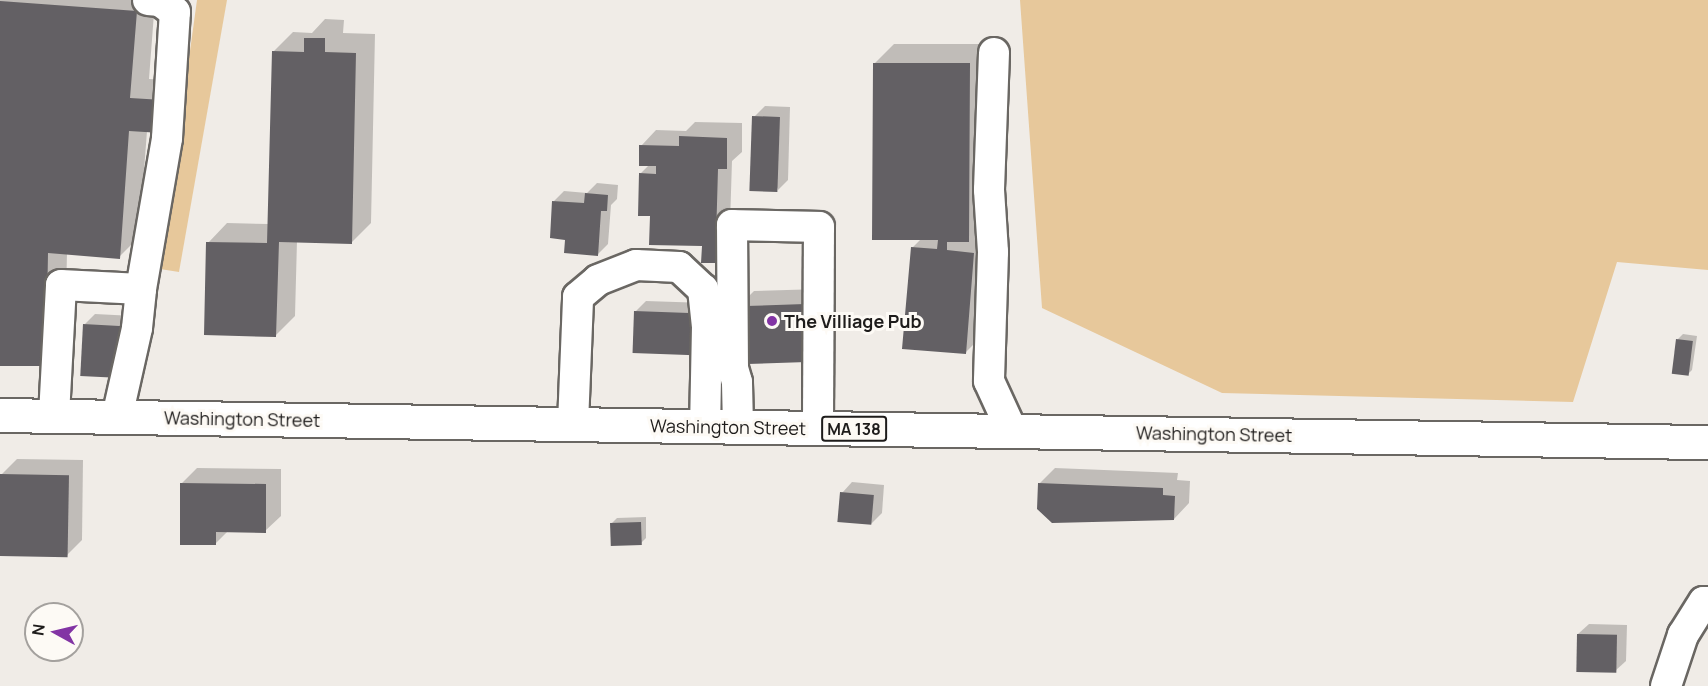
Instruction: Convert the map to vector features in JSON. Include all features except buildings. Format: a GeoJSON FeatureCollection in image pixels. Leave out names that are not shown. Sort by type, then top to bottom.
{"type":"FeatureCollection","features":[{"type":"Feature","properties":{"kind":"main road","name":"Washington Street"},"geometry":{"type":"LineString","coordinates":[[0,415],[1708,442]]}},
{"type":"Feature","properties":{"kind":"lane"},"geometry":{"type":"LineString","coordinates":[[117,417],[137,328],[141,289],[167,138],[175,12],[160,1],[148,0]]}},
{"type":"Feature","properties":{"kind":"lane"},"geometry":{"type":"LineString","coordinates":[[994,53],[989,190],[993,252],[989,381],[1012,431]]}},
{"type":"Feature","properties":{"kind":"lane"},"geometry":{"type":"LineString","coordinates":[[738,427],[737,382],[733,368],[732,225],[819,227],[818,428]]}},
{"type":"Feature","properties":{"kind":"lane"},"geometry":{"type":"LineString","coordinates":[[573,424],[578,297],[598,280],[636,265],[679,267],[703,290],[707,326],[705,426]]}},
{"type":"Feature","properties":{"kind":"lane"},"geometry":{"type":"LineString","coordinates":[[54,416],[61,285],[141,289]]}},
{"type":"Feature","properties":{"kind":"lane"},"geometry":{"type":"LineString","coordinates":[[1666,686],[1683,635],[1704,602],[1708,602]]}},
{"type":"Feature","properties":{"kind":"shaded area"},"geometry":{"type":"Polygon","coordinates":[[[197,0],[227,0],[179,272],[160,269],[197,0]]]}},
{"type":"Feature","properties":{"kind":"shaded area"},"geometry":{"type":"Polygon","coordinates":[[[1020,0],[1708,0],[1708,270],[1617,262],[1573,402],[1222,393],[1042,308],[1020,0]]]}},
{"type":"Feature","properties":{"kind":"place","name":"The Villiage Pub"},"geometry":{"type":"Point","coordinates":[772,321]}}]}
